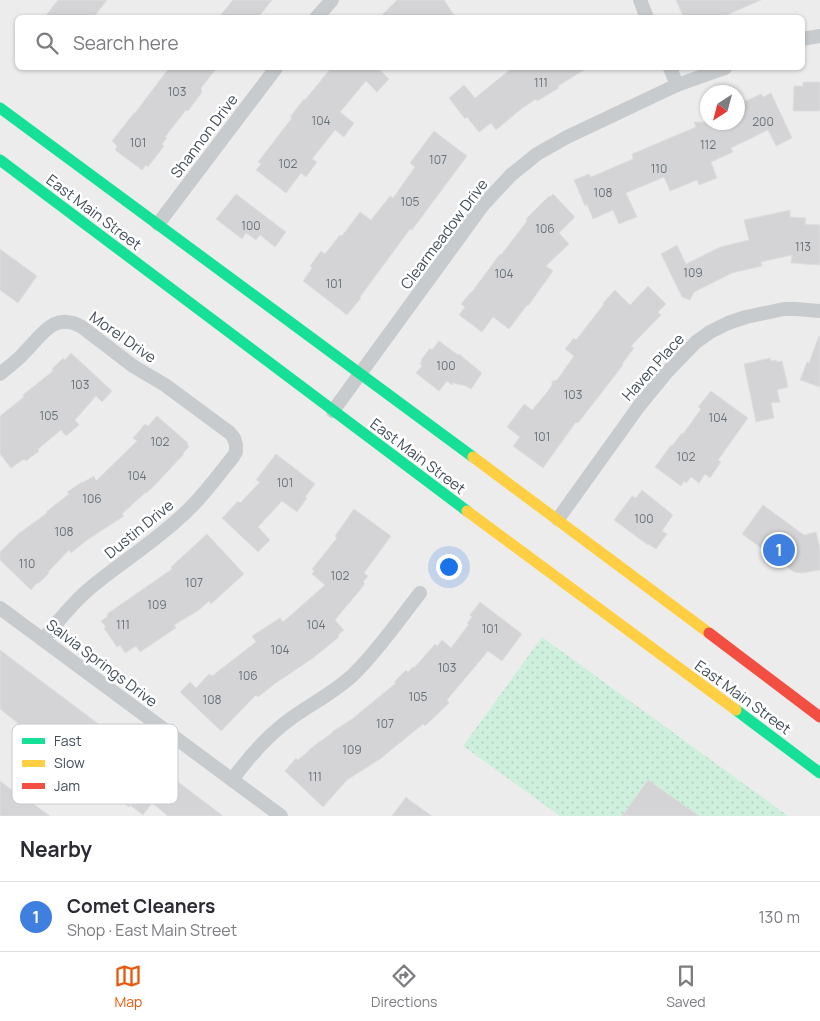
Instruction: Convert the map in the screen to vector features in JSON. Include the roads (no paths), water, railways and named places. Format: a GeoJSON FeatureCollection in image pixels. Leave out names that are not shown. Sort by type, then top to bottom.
{"type":"FeatureCollection","features":[{"type":"Feature","properties":{"kind":"main road","name":"East Main Street"},"geometry":{"type":"LineString","coordinates":[[0,108],[558,519],[820,717]]}},
{"type":"Feature","properties":{"kind":"main road","name":"East Main Street"},"geometry":{"type":"LineString","coordinates":[[0,160],[333,411],[820,773]]}},
{"type":"Feature","properties":{"kind":"street"},"geometry":{"type":"LineString","coordinates":[[319,15],[332,0]]}},
{"type":"Feature","properties":{"kind":"street"},"geometry":{"type":"LineString","coordinates":[[640,0],[646,15]]}},
{"type":"Feature","properties":{"kind":"street"},"geometry":{"type":"LineString","coordinates":[[805,38],[820,36]]}},
{"type":"Feature","properties":{"kind":"street","name":"Shannon Drive"},"geometry":{"type":"LineString","coordinates":[[158,224],[274,70]]}},
{"type":"Feature","properties":{"kind":"street"},"geometry":{"type":"LineString","coordinates":[[671,70],[678,85]]}},
{"type":"Feature","properties":{"kind":"street","name":"Clearmeadow Drive"},"geometry":{"type":"LineString","coordinates":[[333,411],[483,205],[511,175],[537,154],[567,136],[678,85],[719,70]]}},
{"type":"Feature","properties":{"kind":"street","name":"Haven Place"},"geometry":{"type":"LineString","coordinates":[[558,519],[639,406],[666,373],[696,342],[728,323],[746,317],[784,309],[820,311]]}},
{"type":"Feature","properties":{"kind":"street","name":"Morel Drive"},"geometry":{"type":"LineString","coordinates":[[0,374],[51,326],[58,322],[67,321],[75,323],[230,433]]}},
{"type":"Feature","properties":{"kind":"street","name":"Dustin Drive"},"geometry":{"type":"LineString","coordinates":[[43,640],[70,606],[180,517],[202,496],[236,452],[234,438],[230,433]]}},
{"type":"Feature","properties":{"kind":"street"},"geometry":{"type":"LineString","coordinates":[[232,780],[253,754],[291,718],[324,697],[354,674],[378,647],[420,593]]}},
{"type":"Feature","properties":{"kind":"street","name":"Salvia Springs Drive"},"geometry":{"type":"LineString","coordinates":[[0,608],[156,724]]}},
{"type":"Feature","properties":{"kind":"street","name":"Salvia Springs Drive"},"geometry":{"type":"LineString","coordinates":[[178,740],[281,816]]}},
{"type":"Feature","properties":{"kind":"place","name":"Comet Cleaners"},"geometry":{"type":"Point","coordinates":[779,550]}}]}
